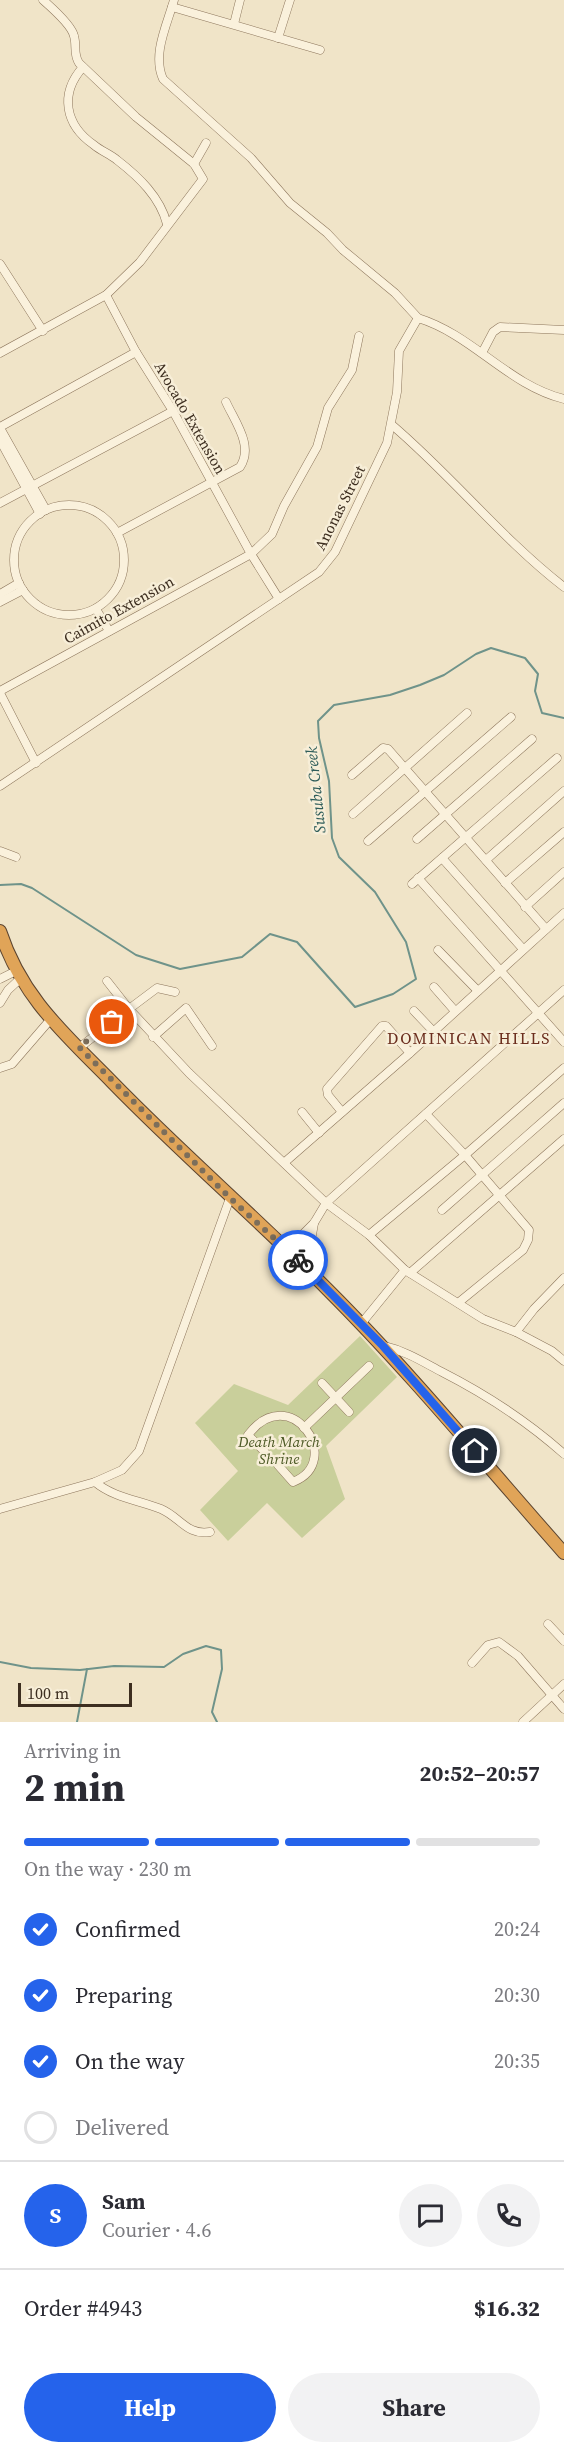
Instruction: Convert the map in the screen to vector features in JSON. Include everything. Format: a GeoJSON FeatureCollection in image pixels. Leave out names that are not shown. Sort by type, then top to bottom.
{"type":"FeatureCollection","features":[{"type":"Feature","properties":{"kind":"highway"},"geometry":{"type":"LineString","coordinates":[[0,931],[19,975],[50,1020],[230,1198],[291,1253],[383,1346],[564,1553]]}},
{"type":"Feature","properties":{"kind":"street"},"geometry":{"type":"LineString","coordinates":[[0,353],[106,295],[140,262],[203,179],[194,164],[136,117],[83,67],[76,59],[75,39],[71,29],[43,0]]}},
{"type":"Feature","properties":{"kind":"street"},"geometry":{"type":"LineString","coordinates":[[234,24],[240,0]]}},
{"type":"Feature","properties":{"kind":"street"},"geometry":{"type":"LineString","coordinates":[[278,38],[290,0]]}},
{"type":"Feature","properties":{"kind":"street"},"geometry":{"type":"LineString","coordinates":[[320,50],[173,3],[158,67],[163,79],[251,158],[290,203],[395,293],[418,318],[446,328],[517,380],[535,390],[564,399]]}},
{"type":"Feature","properties":{"kind":"street"},"geometry":{"type":"LineString","coordinates":[[83,67],[75,75],[68,96],[68,115],[73,124],[92,144],[116,159],[136,177],[163,207],[176,214]]}},
{"type":"Feature","properties":{"kind":"street"},"geometry":{"type":"LineString","coordinates":[[194,164],[206,143]]}},
{"type":"Feature","properties":{"kind":"street"},"geometry":{"type":"LineString","coordinates":[[163,207],[167,224]]}},
{"type":"Feature","properties":{"kind":"street"},"geometry":{"type":"LineString","coordinates":[[0,264],[43,331]]}},
{"type":"Feature","properties":{"kind":"street","name":"Avocado Extension"},"geometry":{"type":"LineString","coordinates":[[106,295],[136,352],[173,411],[251,554],[279,599]]}},
{"type":"Feature","properties":{"kind":"street","name":"Anonas Street"},"geometry":{"type":"LineString","coordinates":[[0,786],[319,572],[335,552],[387,442],[397,392],[399,351],[418,318]]}},
{"type":"Feature","properties":{"kind":"street"},"geometry":{"type":"LineString","coordinates":[[482,353],[493,332],[500,327],[564,330]]}},
{"type":"Feature","properties":{"kind":"street","name":"Caimito Extension"},"geometry":{"type":"LineString","coordinates":[[0,692],[251,554],[272,534],[284,506],[317,447],[328,408],[352,370],[359,336]]}},
{"type":"Feature","properties":{"kind":"street"},"geometry":{"type":"LineString","coordinates":[[43,512],[0,427],[136,352]]}},
{"type":"Feature","properties":{"kind":"street"},"geometry":{"type":"LineString","coordinates":[[117,533],[240,467],[246,453],[246,443],[226,402]]}},
{"type":"Feature","properties":{"kind":"street"},"geometry":{"type":"LineString","coordinates":[[0,503],[173,411]]}},
{"type":"Feature","properties":{"kind":"street"},"geometry":{"type":"LineString","coordinates":[[392,425],[460,487],[527,556],[564,587]]}},
{"type":"Feature","properties":{"kind":"street"},"geometry":{"type":"LineString","coordinates":[[0,440],[30,487]]}},
{"type":"Feature","properties":{"kind":"street"},"geometry":{"type":"LineString","coordinates":[[62,506],[78,506],[93,511],[107,520],[117,533],[123,549],[124,567],[119,584],[109,598],[96,609],[79,615],[62,615],[45,610],[31,600],[21,587],[15,572],[15,555],[19,539],[28,524],[43,512],[62,506]]}},
{"type":"Feature","properties":{"kind":"street"},"geometry":{"type":"LineString","coordinates":[[0,594],[21,587]]}},
{"type":"Feature","properties":{"kind":"street"},"geometry":{"type":"LineString","coordinates":[[0,602],[21,587]]}},
{"type":"Feature","properties":{"kind":"street"},"geometry":{"type":"LineString","coordinates":[[96,609],[109,631]]}},
{"type":"Feature","properties":{"kind":"street"},"geometry":{"type":"LineString","coordinates":[[0,692],[36,763]]}},
{"type":"Feature","properties":{"kind":"street"},"geometry":{"type":"LineString","coordinates":[[353,814],[467,713]]}},
{"type":"Feature","properties":{"kind":"street"},"geometry":{"type":"LineString","coordinates":[[368,841],[511,717]]}},
{"type":"Feature","properties":{"kind":"street"},"geometry":{"type":"LineString","coordinates":[[417,839],[532,739]]}},
{"type":"Feature","properties":{"kind":"street"},"geometry":{"type":"LineString","coordinates":[[352,775],[383,748],[388,749],[546,929]]}},
{"type":"Feature","properties":{"kind":"street"},"geometry":{"type":"LineString","coordinates":[[411,884],[558,758]]}},
{"type":"Feature","properties":{"kind":"street"},"geometry":{"type":"LineString","coordinates":[[486,860],[564,791]]}},
{"type":"Feature","properties":{"kind":"street"},"geometry":{"type":"LineString","coordinates":[[505,883],[564,832]]}},
{"type":"Feature","properties":{"kind":"street"},"geometry":{"type":"LineString","coordinates":[[0,851],[16,857]]}},
{"type":"Feature","properties":{"kind":"street"},"geometry":{"type":"LineString","coordinates":[[442,858],[523,949]]}},
{"type":"Feature","properties":{"kind":"street"},"geometry":{"type":"LineString","coordinates":[[525,907],[564,872]]}},
{"type":"Feature","properties":{"kind":"street"},"geometry":{"type":"LineString","coordinates":[[418,878],[564,1042]]}},
{"type":"Feature","properties":{"kind":"street"},"geometry":{"type":"LineString","coordinates":[[285,1162],[410,1053],[564,913]]}},
{"type":"Feature","properties":{"kind":"street"},"geometry":{"type":"LineString","coordinates":[[438,950],[478,990]]}},
{"type":"Feature","properties":{"kind":"street"},"geometry":{"type":"LineString","coordinates":[[0,979],[19,975]]}},
{"type":"Feature","properties":{"kind":"street"},"geometry":{"type":"LineString","coordinates":[[0,1003],[19,975]]}},
{"type":"Feature","properties":{"kind":"street"},"geometry":{"type":"LineString","coordinates":[[107,981],[153,1036],[326,1203],[369,1235],[408,1271],[483,1319],[516,1332],[564,1360]]}},
{"type":"Feature","properties":{"kind":"street"},"geometry":{"type":"LineString","coordinates":[[435,987],[455,1011]]}},
{"type":"Feature","properties":{"kind":"street"},"geometry":{"type":"LineString","coordinates":[[79,1047],[157,988],[175,992]]}},
{"type":"Feature","properties":{"kind":"street"},"geometry":{"type":"LineString","coordinates":[[291,1253],[312,1235],[314,1223],[326,1203],[564,990]]}},
{"type":"Feature","properties":{"kind":"street"},"geometry":{"type":"LineString","coordinates":[[153,1036],[182,1009],[186,1008],[212,1046]]}},
{"type":"Feature","properties":{"kind":"street"},"geometry":{"type":"LineString","coordinates":[[414,1011],[433,1031]]}},
{"type":"Feature","properties":{"kind":"street"},"geometry":{"type":"LineString","coordinates":[[0,1068],[12,1064],[50,1020]]}},
{"type":"Feature","properties":{"kind":"street"},"geometry":{"type":"LineString","coordinates":[[342,1112],[328,1095],[327,1089],[382,1026],[386,1026],[410,1053]]}},
{"type":"Feature","properties":{"kind":"street"},"geometry":{"type":"LineString","coordinates":[[369,1235],[564,1068]]}},
{"type":"Feature","properties":{"kind":"street"},"geometry":{"type":"LineString","coordinates":[[442,1210],[564,1103]]}},
{"type":"Feature","properties":{"kind":"street"},"geometry":{"type":"LineString","coordinates":[[302,1112],[319,1132]]}},
{"type":"Feature","properties":{"kind":"street"},"geometry":{"type":"LineString","coordinates":[[426,1114],[527,1227],[529,1234],[526,1246],[458,1303]]}},
{"type":"Feature","properties":{"kind":"street"},"geometry":{"type":"LineString","coordinates":[[361,1324],[408,1271],[500,1196],[564,1139]]}},
{"type":"Feature","properties":{"kind":"street"},"geometry":{"type":"LineString","coordinates":[[0,1509],[96,1482],[122,1470],[139,1451],[230,1198]]}},
{"type":"Feature","properties":{"kind":"street"},"geometry":{"type":"LineString","coordinates":[[516,1332],[534,1309],[564,1278]]}},
{"type":"Feature","properties":{"kind":"street"},"geometry":{"type":"LineString","coordinates":[[383,1346],[412,1355],[492,1400],[524,1420],[564,1454]]}},
{"type":"Feature","properties":{"kind":"street"},"geometry":{"type":"LineString","coordinates":[[304,1428],[369,1366]]}},
{"type":"Feature","properties":{"kind":"street"},"geometry":{"type":"LineString","coordinates":[[322,1383],[349,1412]]}},
{"type":"Feature","properties":{"kind":"street"},"geometry":{"type":"LineString","coordinates":[[264,1452],[248,1435],[264,1419],[281,1414],[293,1419],[304,1428],[315,1446],[315,1458],[309,1472],[294,1482],[278,1465]]}},
{"type":"Feature","properties":{"kind":"street"},"geometry":{"type":"LineString","coordinates":[[96,1482],[105,1490],[167,1512],[190,1531],[200,1534],[210,1532]]}},
{"type":"Feature","properties":{"kind":"street"},"geometry":{"type":"LineString","coordinates":[[548,1624],[564,1641]]}},
{"type":"Feature","properties":{"kind":"street"},"geometry":{"type":"LineString","coordinates":[[472,1663],[488,1645],[499,1642],[518,1656],[564,1709]]}},
{"type":"Feature","properties":{"kind":"street"},"geometry":{"type":"LineString","coordinates":[[523,1722],[564,1684]]}},
{"type":"Feature","properties":{"kind":"green space","name":"Death March Shrine"},"geometry":{"type":"Polygon","coordinates":[[[360,1336],[397,1377],[326,1446],[345,1499],[302,1538],[267,1503],[228,1541],[200,1510],[238,1471],[195,1423],[234,1384],[288,1405],[360,1336]]]}},
{"type":"Feature","properties":{"kind":"waterway","name":"Susuba Creek"},"geometry":{"type":"LineString","coordinates":[[0,885],[21,884],[32,888],[136,955],[180,969],[242,957],[270,934],[297,942],[355,1007],[393,994],[416,979],[406,942],[375,892],[339,857],[332,838],[329,781],[319,738],[318,721],[334,705],[390,695],[420,685],[444,675],[476,654],[491,648],[525,658],[538,674],[535,691],[542,713],[564,718]]}},
{"type":"Feature","properties":{"kind":"waterway"},"geometry":{"type":"LineString","coordinates":[[0,1662],[31,1668],[80,1670],[114,1666],[164,1667],[183,1654],[206,1646],[221,1650],[222,1669],[212,1712],[217,1722]]}},
{"type":"Feature","properties":{"kind":"waterway"},"geometry":{"type":"LineString","coordinates":[[77,1722],[87,1669]]}},
{"type":"Feature","properties":{"kind":"way so far"},"geometry":{"type":"LineString","coordinates":[[112,1022],[79,1047],[230,1198],[298,1260]]}},
{"type":"Feature","properties":{"kind":"district","name":"DOMINICAN HILLS"},"geometry":{"type":"Point","coordinates":[469,1038]}},
{"type":"Feature","properties":{"kind":"route"},"geometry":{"type":"LineString","coordinates":[[298,1260],[383,1346],[475,1451]]}}]}
